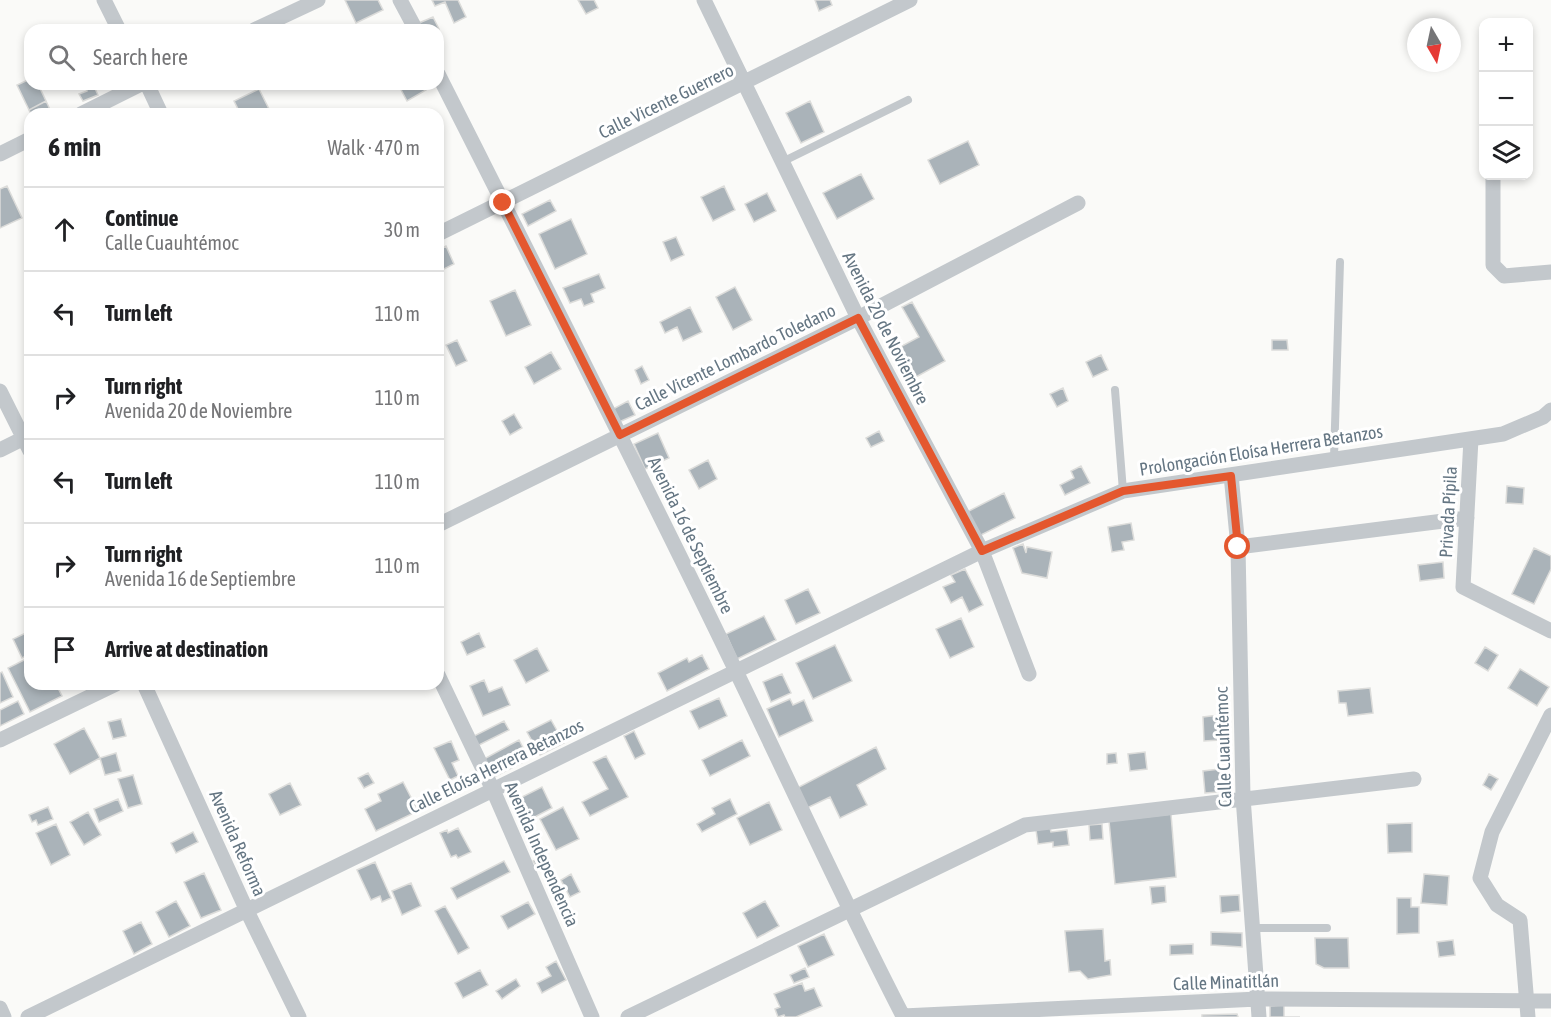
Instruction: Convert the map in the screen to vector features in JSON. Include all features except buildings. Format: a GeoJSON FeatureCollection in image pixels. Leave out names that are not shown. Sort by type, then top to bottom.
{"type":"FeatureCollection","features":[{"type":"Feature","properties":{"kind":"street"},"geometry":{"type":"LineString","coordinates":[[104,0],[116,24]]}},
{"type":"Feature","properties":{"kind":"street"},"geometry":{"type":"LineString","coordinates":[[267,24],[318,0]]}},
{"type":"Feature","properties":{"kind":"street"},"geometry":{"type":"LineString","coordinates":[[400,0],[413,24]]}},
{"type":"Feature","properties":{"kind":"street","name":"Avenida 20 de Noviembre"},"geometry":{"type":"LineString","coordinates":[[704,0],[858,318],[982,551],[1029,674]]}},
{"type":"Feature","properties":{"kind":"street","name":"Calle Vicente Guerrero"},"geometry":{"type":"LineString","coordinates":[[444,231],[910,0]]}},
{"type":"Feature","properties":{"kind":"street","name":"Avenida 16 de Septiembre"},"geometry":{"type":"LineString","coordinates":[[444,86],[620,435],[735,670],[848,910],[903,1016]]}},
{"type":"Feature","properties":{"kind":"street"},"geometry":{"type":"LineString","coordinates":[[93,108],[129,90]]}},
{"type":"Feature","properties":{"kind":"street"},"geometry":{"type":"LineString","coordinates":[[150,90],[158,108]]}},
{"type":"Feature","properties":{"kind":"street"},"geometry":{"type":"LineString","coordinates":[[0,154],[24,142]]}},
{"type":"Feature","properties":{"kind":"street"},"geometry":{"type":"LineString","coordinates":[[1493,180],[1492,265],[1504,276],[1551,272]]}},
{"type":"Feature","properties":{"kind":"street","name":"Calle Vicente Lombardo Toledano"},"geometry":{"type":"LineString","coordinates":[[444,522],[858,318],[1078,203]]}},
{"type":"Feature","properties":{"kind":"street"},"geometry":{"type":"LineString","coordinates":[[0,391],[24,434]]}},
{"type":"Feature","properties":{"kind":"street","name":"Prolongación Eloísa Herrera Betanzos"},"geometry":{"type":"LineString","coordinates":[[982,551],[1123,491],[1503,434],[1543,417],[1551,410]]}},
{"type":"Feature","properties":{"kind":"street","name":"Privada Pípila"},"geometry":{"type":"LineString","coordinates":[[1471,439],[1463,587],[1551,631]]}},
{"type":"Feature","properties":{"kind":"street"},"geometry":{"type":"LineString","coordinates":[[0,450],[24,442]]}},
{"type":"Feature","properties":{"kind":"street","name":"Calle Cuauhtémoc"},"geometry":{"type":"LineString","coordinates":[[1231,476],[1238,547],[1243,797],[1259,1017]]}},
{"type":"Feature","properties":{"kind":"street"},"geometry":{"type":"LineString","coordinates":[[1238,547],[1467,518]]}},
{"type":"Feature","properties":{"kind":"street","name":"Calle Eloísa Herrera Betanzos"},"geometry":{"type":"LineString","coordinates":[[28,1017],[982,551]]}},
{"type":"Feature","properties":{"kind":"street","name":"Avenida Independencia"},"geometry":{"type":"LineString","coordinates":[[444,688],[493,790],[592,1017]]}},
{"type":"Feature","properties":{"kind":"street"},"geometry":{"type":"LineString","coordinates":[[0,740],[104,690]]}},
{"type":"Feature","properties":{"kind":"street","name":"Avenida Reforma"},"geometry":{"type":"LineString","coordinates":[[147,690],[247,911],[299,1017]]}},
{"type":"Feature","properties":{"kind":"street"},"geometry":{"type":"LineString","coordinates":[[1528,1017],[1520,920],[1497,905],[1480,878],[1492,832],[1551,715]]}},
{"type":"Feature","properties":{"kind":"street"},"geometry":{"type":"LineString","coordinates":[[628,1017],[1025,825],[1243,797],[1414,779]]}},
{"type":"Feature","properties":{"kind":"street","name":"Calle Minatitlán"},"geometry":{"type":"LineString","coordinates":[[903,1016],[1258,999],[1551,1001]]}},
{"type":"Feature","properties":{"kind":"street"},"geometry":{"type":"LineString","coordinates":[[0,1008],[4,1017]]}},
{"type":"Feature","properties":{"kind":"lane"},"geometry":{"type":"LineString","coordinates":[[782,162],[908,100]]}},
{"type":"Feature","properties":{"kind":"lane"},"geometry":{"type":"LineString","coordinates":[[1334,458],[1340,261]]}},
{"type":"Feature","properties":{"kind":"lane"},"geometry":{"type":"LineString","coordinates":[[1115,390],[1123,491]]}},
{"type":"Feature","properties":{"kind":"lane"},"geometry":{"type":"LineString","coordinates":[[1252,928],[1328,927]]}},
{"type":"Feature","properties":{"kind":"route"},"geometry":{"type":"LineString","coordinates":[[503,203],[620,435],[858,318],[982,551],[1123,491],[1231,476],[1238,547]]}}]}
